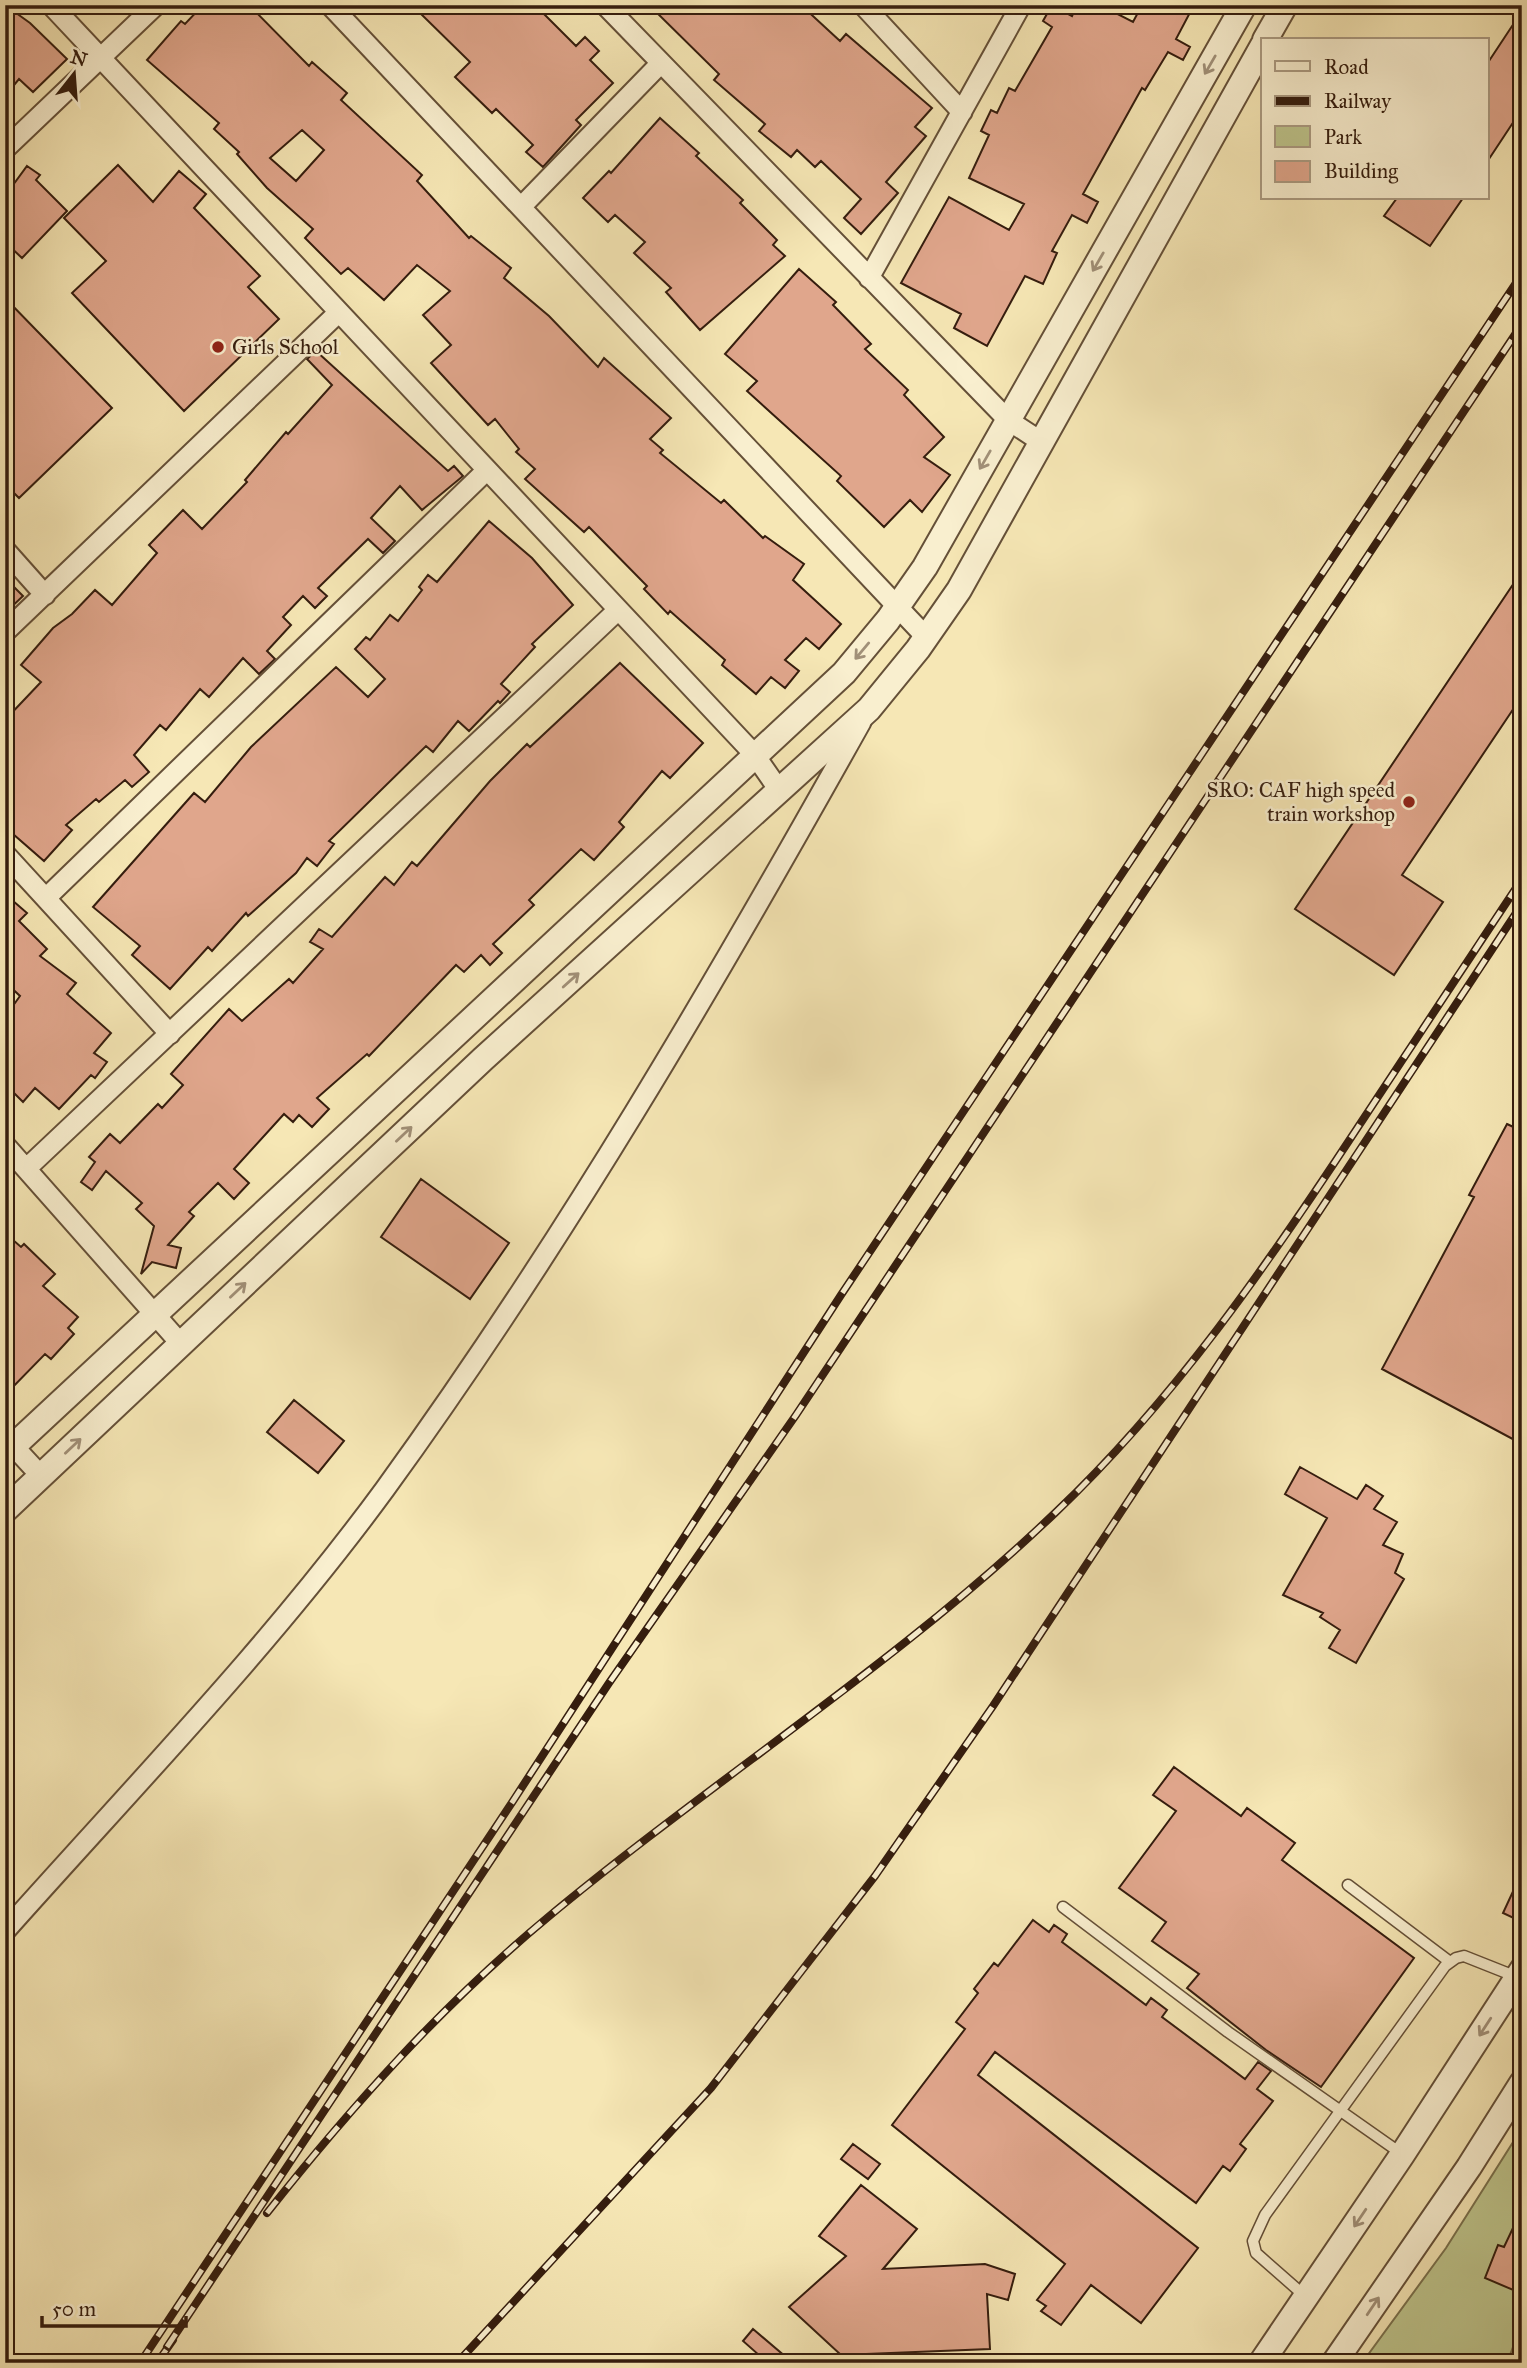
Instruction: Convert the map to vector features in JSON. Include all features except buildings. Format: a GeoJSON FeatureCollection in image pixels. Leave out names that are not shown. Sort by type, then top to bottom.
{"type":"FeatureCollection","features":[{"type":"Feature","properties":{"kind":"street"},"geometry":{"type":"LineString","coordinates":[[51,5],[754,754],[779,790]]}},
{"type":"Feature","properties":{"kind":"street"},"geometry":{"type":"LineString","coordinates":[[5,149],[156,5]]}},
{"type":"Feature","properties":{"kind":"street"},"geometry":{"type":"LineString","coordinates":[[330,5],[926,637]]}},
{"type":"Feature","properties":{"kind":"street"},"geometry":{"type":"LineString","coordinates":[[605,5],[1008,420],[1041,441]]}},
{"type":"Feature","properties":{"kind":"street"},"geometry":{"type":"LineString","coordinates":[[863,5],[962,112]]}},
{"type":"Feature","properties":{"kind":"street"},"geometry":{"type":"LineString","coordinates":[[869,278],[1021,5]]}},
{"type":"Feature","properties":{"kind":"street"},"geometry":{"type":"LineString","coordinates":[[41,1476],[8,1445],[155,1314],[844,673],[898,606],[925,567],[1244,5]]}},
{"type":"Feature","properties":{"kind":"street"},"geometry":{"type":"LineString","coordinates":[[1267,38],[1285,5]]}},
{"type":"Feature","properties":{"kind":"street"},"geometry":{"type":"LineString","coordinates":[[5,1931],[276,1626],[384,1490],[558,1238],[724,965],[869,709],[959,590],[1261,48]]}},
{"type":"Feature","properties":{"kind":"street"},"geometry":{"type":"LineString","coordinates":[[521,207],[660,64]]}},
{"type":"Feature","properties":{"kind":"street"},"geometry":{"type":"LineString","coordinates":[[5,632],[339,312]]}},
{"type":"Feature","properties":{"kind":"street"},"geometry":{"type":"LineString","coordinates":[[46,898],[487,470]]}},
{"type":"Feature","properties":{"kind":"street"},"geometry":{"type":"LineString","coordinates":[[5,550],[45,595]]}},
{"type":"Feature","properties":{"kind":"street"},"geometry":{"type":"LineString","coordinates":[[27,1168],[618,610]]}},
{"type":"Feature","properties":{"kind":"street"},"geometry":{"type":"LineString","coordinates":[[5,1510],[483,1059],[869,709]]}},
{"type":"Feature","properties":{"kind":"street"},"geometry":{"type":"LineString","coordinates":[[5,854],[170,1034]]}},
{"type":"Feature","properties":{"kind":"street"},"geometry":{"type":"LineString","coordinates":[[5,1145],[181,1344]]}},
{"type":"Feature","properties":{"kind":"street"},"geometry":{"type":"LineString","coordinates":[[1261,2363],[1307,2298],[1520,1974]]}},
{"type":"Feature","properties":{"kind":"street"},"geometry":{"type":"LineString","coordinates":[[1334,2363],[1469,2167],[1522,2083]]}},
{"type":"Feature","properties":{"kind":"lane"},"geometry":{"type":"LineString","coordinates":[[1348,1885],[1450,1962]]}},
{"type":"Feature","properties":{"kind":"lane"},"geometry":{"type":"LineString","coordinates":[[1063,1908],[1338,2111],[1402,2155]]}},
{"type":"Feature","properties":{"kind":"lane"},"geometry":{"type":"LineString","coordinates":[[1307,2298],[1256,2253],[1253,2241],[1265,2215],[1434,1976],[1450,1962],[1464,1956],[1520,1974]]}},
{"type":"Feature","properties":{"kind":"green space"},"geometry":{"type":"Polygon","coordinates":[[[1522,2128],[1522,2323],[1507,2363],[1362,2363],[1446,2248],[1522,2128]]]}},
{"type":"Feature","properties":{"kind":"railway"},"geometry":{"type":"LineString","coordinates":[[140,2363],[513,1801],[841,1295],[1522,274]]}},
{"type":"Feature","properties":{"kind":"railway"},"geometry":{"type":"LineString","coordinates":[[167,2347],[609,1683],[796,1415],[1522,324]]}},
{"type":"Feature","properties":{"kind":"railway"},"geometry":{"type":"LineString","coordinates":[[267,2213],[331,2134],[399,2058],[508,1951],[610,1867],[933,1620],[995,1568],[1099,1469],[1180,1377],[1290,1229],[1522,879]]}},
{"type":"Feature","properties":{"kind":"railway"},"geometry":{"type":"LineString","coordinates":[[457,2363],[711,2088],[875,1876],[993,1706],[1522,904]]}},
{"type":"Feature","properties":{"kind":"railway"},"geometry":{"type":"LineString","coordinates":[[157,2363],[173,2340]]}},
{"type":"Feature","properties":{"kind":"place","name":"Girls School"},"geometry":{"type":"Point","coordinates":[218,347]}},
{"type":"Feature","properties":{"kind":"place","name":"SRO: CAF high speed train workshop"},"geometry":{"type":"Point","coordinates":[1409,802]}}]}
